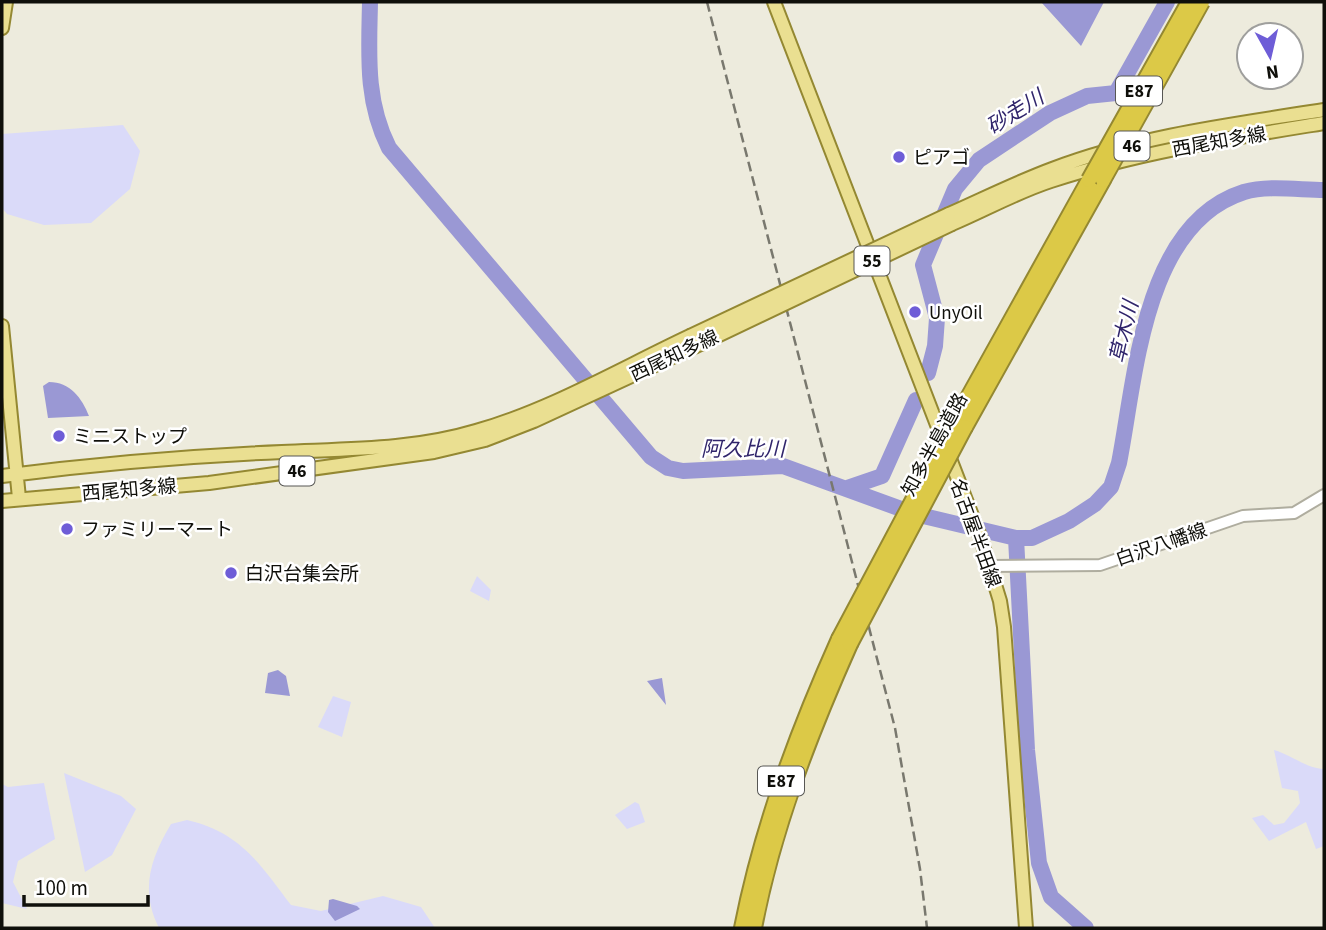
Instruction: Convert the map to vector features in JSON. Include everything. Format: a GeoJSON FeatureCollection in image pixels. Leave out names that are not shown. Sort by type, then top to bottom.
{"type":"FeatureCollection","features":[{"type":"Feature","properties":{"kind":"highway","name":"知多半島道路"},"geometry":{"type":"LineString","coordinates":[[742,928],[776,794],[794,744],[960,424],[1096,180],[1189,2]]}},
{"type":"Feature","properties":{"kind":"highway","name":"知多半島道路"},"geometry":{"type":"LineString","coordinates":[[1096,180],[1202,2]]}},
{"type":"Feature","properties":{"kind":"highway","name":"知多半島道路"},"geometry":{"type":"LineString","coordinates":[[754,928],[771,854],[792,785],[845,642]]}},
{"type":"Feature","properties":{"kind":"main road"},"geometry":{"type":"LineString","coordinates":[[2,28],[6,2]]}},
{"type":"Feature","properties":{"kind":"main road","name":"名古屋半田線"},"geometry":{"type":"LineString","coordinates":[[774,2],[990,566],[1004,627],[1026,928]]}},
{"type":"Feature","properties":{"kind":"main road","name":"西尾知多線"},"geometry":{"type":"LineString","coordinates":[[2,501],[209,483],[433,453],[485,440],[1053,168],[1104,152],[1232,125],[1324,110]]}},
{"type":"Feature","properties":{"kind":"main road","name":"西尾知多線"},"geometry":{"type":"LineString","coordinates":[[951,219],[1050,181],[1164,150],[1324,123]]}},
{"type":"Feature","properties":{"kind":"main road"},"geometry":{"type":"LineString","coordinates":[[2,326],[10,475]]}},
{"type":"Feature","properties":{"kind":"main road","name":"西尾知多線"},"geometry":{"type":"LineString","coordinates":[[10,475],[196,457],[357,451],[432,441],[477,431],[580,395]]}},
{"type":"Feature","properties":{"kind":"main road"},"geometry":{"type":"LineString","coordinates":[[2,396],[10,475],[19,498]]}},
{"type":"Feature","properties":{"kind":"main road","name":"白沢八幡線"},"geometry":{"type":"LineString","coordinates":[[990,566],[1100,565],[1243,516],[1294,513],[1324,495]]}},
{"type":"Feature","properties":{"kind":"shaded area"},"geometry":{"type":"Polygon","coordinates":[[[123,125],[140,151],[130,189],[91,223],[44,225],[7,214],[2,208],[2,134],[123,125]]]}},
{"type":"Feature","properties":{"kind":"shaded area"},"geometry":{"type":"Polygon","coordinates":[[[477,576],[491,590],[489,601],[470,591],[477,576]]]}},
{"type":"Feature","properties":{"kind":"shaded area"},"geometry":{"type":"Polygon","coordinates":[[[333,696],[351,702],[342,737],[318,727],[333,696]]]}},
{"type":"Feature","properties":{"kind":"shaded area"},"geometry":{"type":"Polygon","coordinates":[[[1274,750],[1324,769],[1324,846],[1316,849],[1306,822],[1269,841],[1252,818],[1263,815],[1274,825],[1284,823],[1300,803],[1298,791],[1282,788],[1274,750]]]}},
{"type":"Feature","properties":{"kind":"shaded area"},"geometry":{"type":"Polygon","coordinates":[[[64,773],[121,796],[136,809],[112,855],[85,872],[64,773]]]}},
{"type":"Feature","properties":{"kind":"shaded area"},"geometry":{"type":"Polygon","coordinates":[[[44,783],[55,839],[18,861],[13,882],[27,909],[2,903],[2,784],[8,787],[44,783]]]}},
{"type":"Feature","properties":{"kind":"shaded area"},"geometry":{"type":"Polygon","coordinates":[[[635,802],[639,804],[645,822],[627,829],[615,815],[635,802]]]}},
{"type":"Feature","properties":{"kind":"shaded area"},"geometry":{"type":"Polygon","coordinates":[[[187,820],[205,825],[235,841],[258,863],[291,905],[321,911],[383,896],[421,907],[435,928],[159,928],[150,901],[153,863],[171,824],[187,820]]]}},
{"type":"Feature","properties":{"kind":"water"},"geometry":{"type":"Polygon","coordinates":[[[1041,2],[1104,2],[1081,46],[1041,2]]]}},
{"type":"Feature","properties":{"kind":"water"},"geometry":{"type":"Polygon","coordinates":[[[49,382],[63,385],[74,392],[89,416],[48,418],[43,386],[49,382]]]}},
{"type":"Feature","properties":{"kind":"water"},"geometry":{"type":"Polygon","coordinates":[[[278,670],[286,676],[290,696],[265,693],[268,673],[278,670]]]}},
{"type":"Feature","properties":{"kind":"water"},"geometry":{"type":"Polygon","coordinates":[[[662,678],[666,705],[647,681],[662,678]]]}},
{"type":"Feature","properties":{"kind":"water"},"geometry":{"type":"Polygon","coordinates":[[[329,900],[360,909],[335,921],[328,912],[329,900]]]}},
{"type":"Feature","properties":{"kind":"waterway","name":"阿久比川"},"geometry":{"type":"LineString","coordinates":[[370,2],[369,58],[372,95],[381,130],[389,148],[651,457],[668,468],[683,471],[783,466],[915,514],[1016,538],[1032,538],[1069,521],[1095,504],[1111,487],[1119,463],[1139,348],[1150,307],[1165,269],[1184,236],[1210,209],[1244,192],[1274,188],[1324,190]]}},
{"type":"Feature","properties":{"kind":"waterway","name":"砂走川"},"geometry":{"type":"LineString","coordinates":[[928,373],[935,346],[937,318],[923,265],[955,189],[979,160],[1050,113],[1087,96],[1116,93],[1167,2]]}},
{"type":"Feature","properties":{"kind":"waterway","name":"砂走川"},"geometry":{"type":"LineString","coordinates":[[847,488],[882,476],[916,400]]}},
{"type":"Feature","properties":{"kind":"waterway","name":"阿久比川"},"geometry":{"type":"LineString","coordinates":[[1016,538],[1027,750],[1039,863],[1051,897],[1086,928]]}},
{"type":"Feature","properties":{"kind":"railway"},"geometry":{"type":"LineString","coordinates":[[707,2],[895,728],[920,869],[927,928]]}},
{"type":"Feature","properties":{"kind":"place","name":"ピアゴ"},"geometry":{"type":"Point","coordinates":[899,157]}},
{"type":"Feature","properties":{"kind":"place","name":"UnyOil"},"geometry":{"type":"Point","coordinates":[915,312]}},
{"type":"Feature","properties":{"kind":"place","name":"ミニストップ"},"geometry":{"type":"Point","coordinates":[59,436]}},
{"type":"Feature","properties":{"kind":"place","name":"ファミリーマート"},"geometry":{"type":"Point","coordinates":[67,529]}},
{"type":"Feature","properties":{"kind":"place","name":"白沢台集会所"},"geometry":{"type":"Point","coordinates":[231,573]}},
{"type":"Feature","properties":{"kind":"water label","name":"草木川"},"geometry":{"type":"Point","coordinates":[1124,332]}}]}
